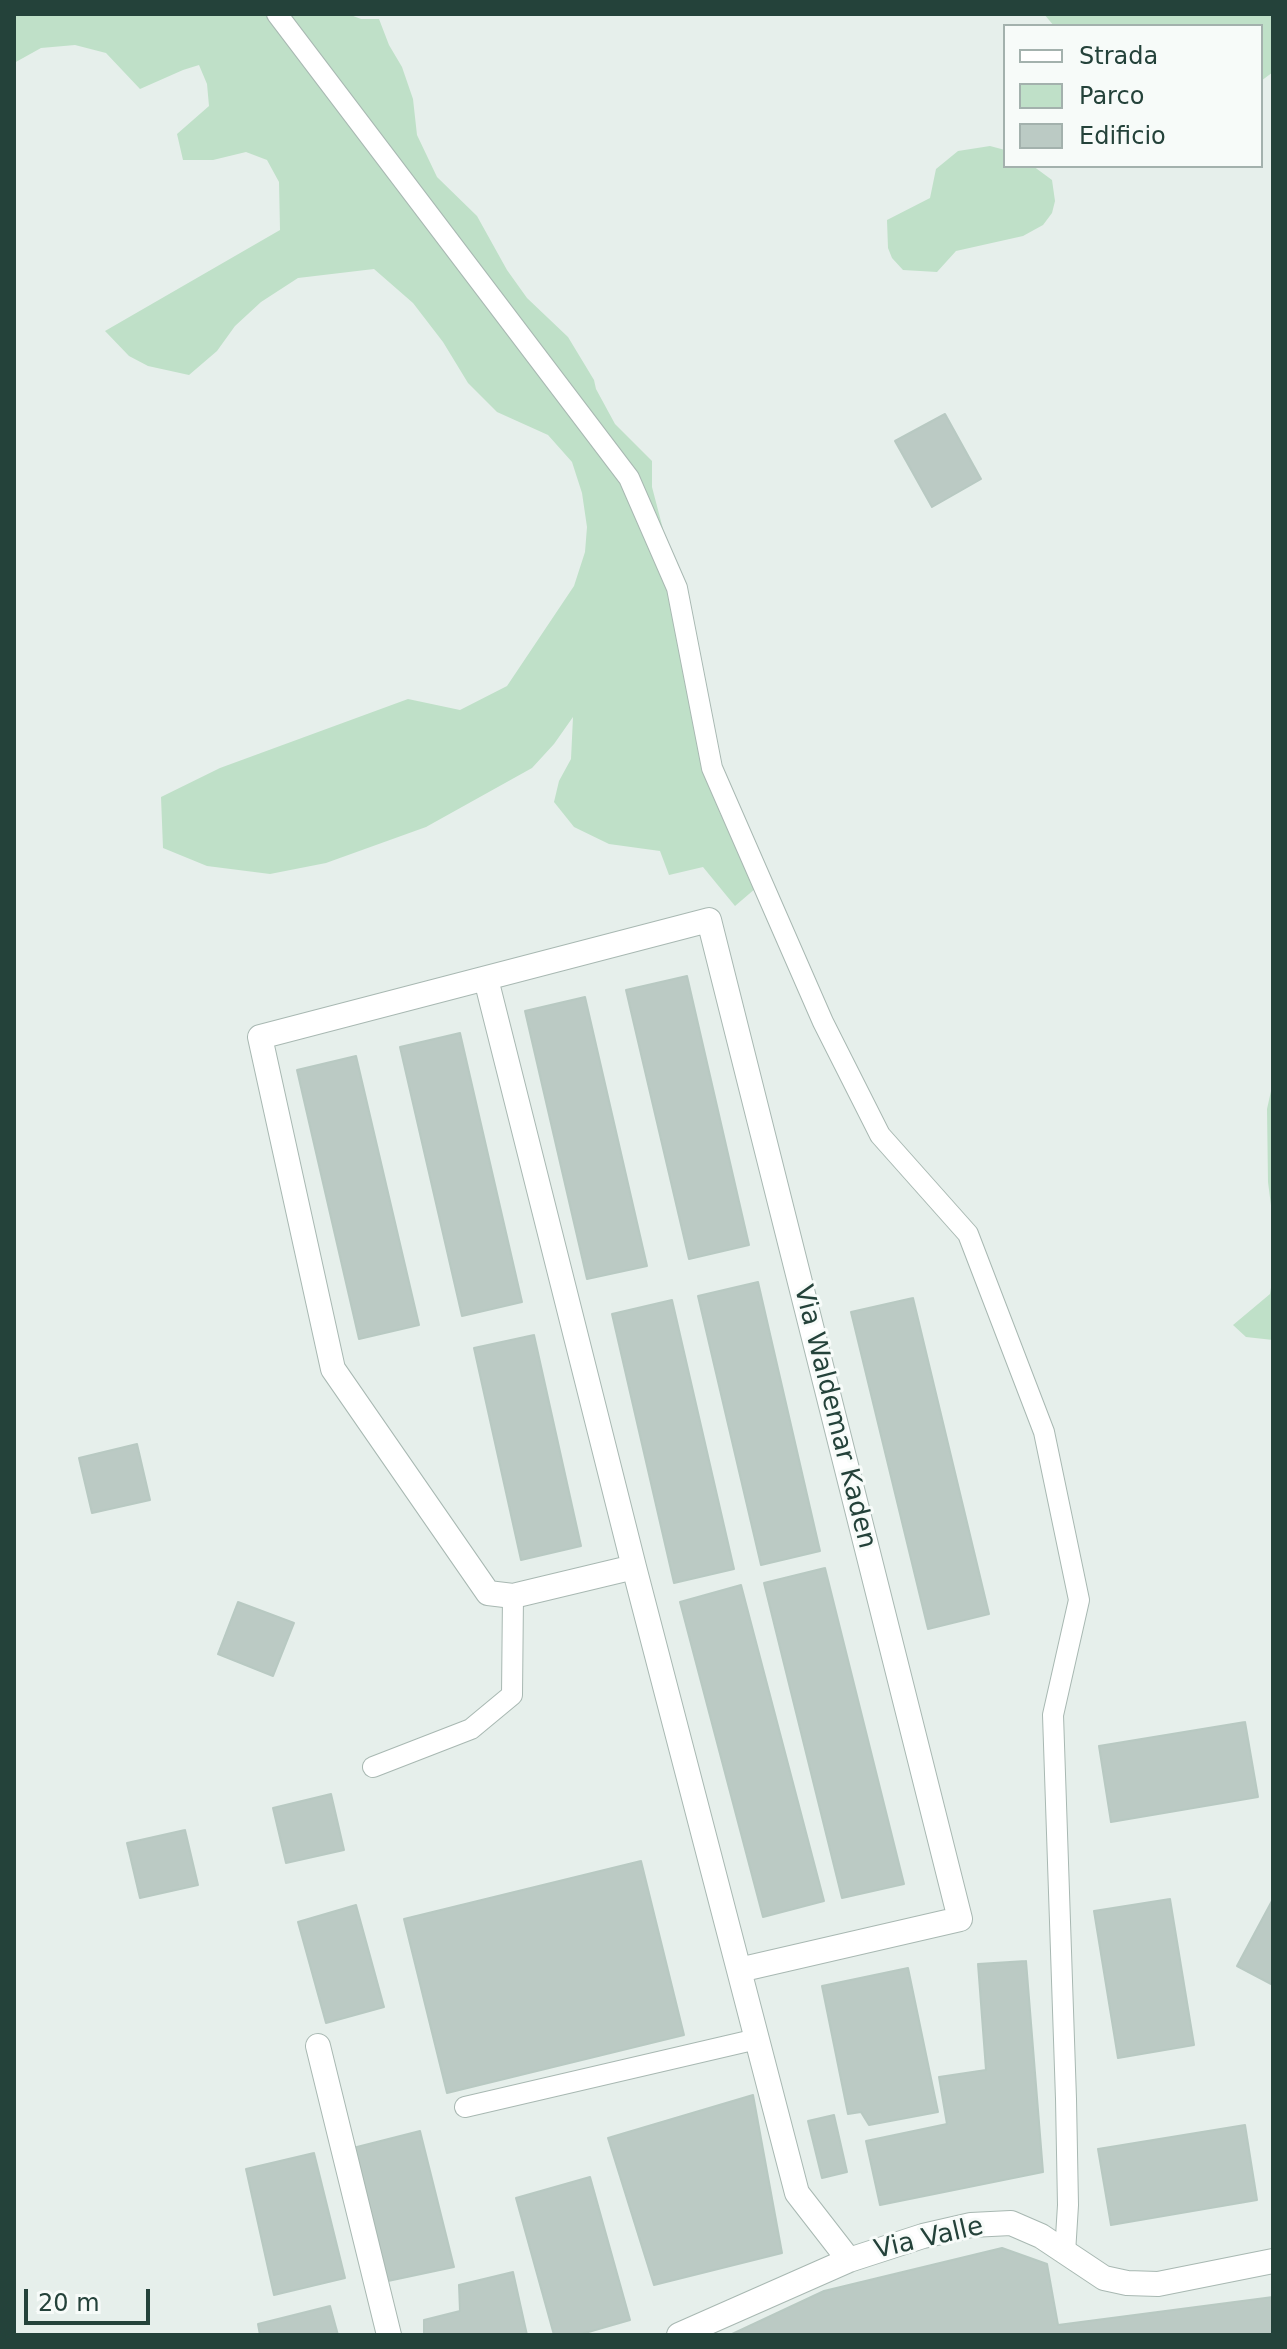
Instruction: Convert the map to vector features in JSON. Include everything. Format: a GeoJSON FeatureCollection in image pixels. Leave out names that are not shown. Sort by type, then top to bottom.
{"type":"FeatureCollection","features":[{"type":"Feature","properties":{"kind":"street","name":"Via Waldemar Kaden"},"geometry":{"type":"LineString","coordinates":[[513,1596],[488,1593],[333,1369],[260,1037],[709,920],[960,1919],[739,1970]]}},
{"type":"Feature","properties":{"kind":"street"},"geometry":{"type":"LineString","coordinates":[[486,979],[634,1567],[797,2193],[849,2260]]}},
{"type":"Feature","properties":{"kind":"street"},"geometry":{"type":"LineString","coordinates":[[513,1596],[634,1567]]}},
{"type":"Feature","properties":{"kind":"street"},"geometry":{"type":"LineString","coordinates":[[318,2046],[389,2335]]}},
{"type":"Feature","properties":{"kind":"street","name":"Via Valle"},"geometry":{"type":"LineString","coordinates":[[679,2335],[849,2260],[923,2236],[971,2225],[1011,2223],[1041,2236],[1104,2278],[1127,2283],[1158,2284],[1273,2261]]}},
{"type":"Feature","properties":{"kind":"lane"},"geometry":{"type":"LineString","coordinates":[[277,14],[629,478],[677,588],[712,768],[823,1022],[880,1135],[968,1234],[1044,1432],[1079,1600],[1053,1715],[1067,2114],[1065,2253]]}},
{"type":"Feature","properties":{"kind":"lane"},"geometry":{"type":"LineString","coordinates":[[373,1767],[471,1729],[512,1695],[513,1596]]}},
{"type":"Feature","properties":{"kind":"lane"},"geometry":{"type":"LineString","coordinates":[[465,2107],[757,2039]]}},
{"type":"Feature","properties":{"kind":"green space"},"geometry":{"type":"Polygon","coordinates":[[[14,14],[348,14],[361,19],[379,19],[402,67],[413,99],[417,135],[437,177],[477,216],[507,270],[527,298],[568,337],[594,380],[615,424],[652,461],[652,487],[669,552],[701,740],[720,813],[756,888],[735,906],[703,867],[669,875],[660,851],[609,844],[574,827],[554,802],[559,781],[571,759],[573,717],[532,768],[426,827],[326,863],[270,874],[207,866],[163,848],[161,797],[220,768],[408,699],[460,710],[507,686],[574,586],[585,552],[587,527],[582,493],[572,462],[548,435],[497,412],[468,383],[443,342],[413,303],[374,269],[298,278],[261,302],[235,326],[217,351],[189,375],[148,366],[129,356],[105,331],[280,230],[279,182],[267,160],[246,152],[213,160],[183,160],[177,134],[209,106],[207,84],[199,65],[140,89],[106,53],[75,45],[41,48],[14,63],[14,14]]]}},
{"type":"Feature","properties":{"kind":"green space"},"geometry":{"type":"Polygon","coordinates":[[[1044,14],[1273,14],[1273,72],[1263,80],[1263,24],[1052,24],[1044,14]]]}},
{"type":"Feature","properties":{"kind":"green space"},"geometry":{"type":"Polygon","coordinates":[[[990,146],[1003,149],[1003,168],[1036,168],[1052,180],[1055,201],[1052,213],[1043,225],[1023,236],[956,251],[937,272],[903,270],[888,248],[887,220],[930,198],[936,169],[958,151],[990,146]]]}},
{"type":"Feature","properties":{"kind":"green space"},"geometry":{"type":"Polygon","coordinates":[[[1273,1082],[1273,1221],[1268,1182],[1267,1109],[1273,1082]]]}},
{"type":"Feature","properties":{"kind":"green space"},"geometry":{"type":"Polygon","coordinates":[[[1273,1275],[1273,1340],[1246,1337],[1233,1325],[1270,1294],[1273,1275]]]}},
{"type":"Feature","properties":{"kind":"building"},"geometry":{"type":"Polygon","coordinates":[[[945,414],[981,479],[932,507],[895,441],[945,414]]]}},
{"type":"Feature","properties":{"kind":"building"},"geometry":{"type":"Polygon","coordinates":[[[687,976],[749,1245],[689,1259],[626,990],[687,976]]]}},
{"type":"Feature","properties":{"kind":"building"},"geometry":{"type":"Polygon","coordinates":[[[585,997],[647,1266],[587,1279],[525,1011],[585,997]]]}},
{"type":"Feature","properties":{"kind":"building"},"geometry":{"type":"Polygon","coordinates":[[[460,1033],[522,1302],[462,1316],[400,1047],[460,1033]]]}},
{"type":"Feature","properties":{"kind":"building"},"geometry":{"type":"Polygon","coordinates":[[[356,1056],[419,1325],[359,1339],[297,1070],[356,1056]]]}},
{"type":"Feature","properties":{"kind":"building"},"geometry":{"type":"Polygon","coordinates":[[[758,1282],[820,1551],[761,1565],[698,1296],[758,1282]]]}},
{"type":"Feature","properties":{"kind":"building"},"geometry":{"type":"Polygon","coordinates":[[[913,1298],[989,1614],[928,1629],[851,1312],[913,1298]]]}},
{"type":"Feature","properties":{"kind":"building"},"geometry":{"type":"Polygon","coordinates":[[[672,1300],[734,1569],[674,1583],[612,1314],[672,1300]]]}},
{"type":"Feature","properties":{"kind":"building"},"geometry":{"type":"Polygon","coordinates":[[[534,1335],[581,1546],[521,1560],[474,1348],[534,1335]]]}},
{"type":"Feature","properties":{"kind":"building"},"geometry":{"type":"Polygon","coordinates":[[[137,1444],[150,1500],[92,1513],[79,1458],[137,1444]]]}},
{"type":"Feature","properties":{"kind":"building"},"geometry":{"type":"Polygon","coordinates":[[[825,1568],[904,1884],[842,1898],[764,1583],[825,1568]]]}},
{"type":"Feature","properties":{"kind":"building"},"geometry":{"type":"Polygon","coordinates":[[[741,1585],[824,1901],[763,1917],[680,1602],[741,1585]]]}},
{"type":"Feature","properties":{"kind":"building"},"geometry":{"type":"Polygon","coordinates":[[[238,1602],[294,1623],[273,1676],[218,1654],[238,1602]]]}},
{"type":"Feature","properties":{"kind":"building"},"geometry":{"type":"Polygon","coordinates":[[[1245,1722],[1258,1797],[1111,1822],[1099,1746],[1245,1722]]]}},
{"type":"Feature","properties":{"kind":"building"},"geometry":{"type":"Polygon","coordinates":[[[331,1794],[344,1850],[286,1863],[273,1808],[331,1794]]]}},
{"type":"Feature","properties":{"kind":"building"},"geometry":{"type":"Polygon","coordinates":[[[185,1830],[198,1885],[140,1898],[127,1843],[185,1830]]]}},
{"type":"Feature","properties":{"kind":"building"},"geometry":{"type":"Polygon","coordinates":[[[641,1861],[684,2035],[447,2093],[404,1919],[641,1861]]]}},
{"type":"Feature","properties":{"kind":"building"},"geometry":{"type":"Polygon","coordinates":[[[1170,1899],[1194,2045],[1118,2058],[1094,1911],[1170,1899]]]}},
{"type":"Feature","properties":{"kind":"building"},"geometry":{"type":"Polygon","coordinates":[[[1273,1899],[1273,1985],[1237,1966],[1273,1899]]]}},
{"type":"Feature","properties":{"kind":"building"},"geometry":{"type":"Polygon","coordinates":[[[356,1905],[384,2007],[326,2023],[298,1922],[356,1905]]]}},
{"type":"Feature","properties":{"kind":"building"},"geometry":{"type":"Polygon","coordinates":[[[1026,1961],[1043,2172],[880,2205],[866,2141],[947,2124],[939,2077],[986,2070],[978,1964],[1026,1961]]]}},
{"type":"Feature","properties":{"kind":"building"},"geometry":{"type":"Polygon","coordinates":[[[908,1968],[938,2112],[869,2125],[861,2112],[848,2114],[822,1986],[908,1968]]]}},
{"type":"Feature","properties":{"kind":"building"},"geometry":{"type":"Polygon","coordinates":[[[753,2095],[782,2253],[654,2285],[608,2138],[753,2095]]]}},
{"type":"Feature","properties":{"kind":"building"},"geometry":{"type":"Polygon","coordinates":[[[834,2115],[847,2172],[822,2178],[808,2121],[834,2115]]]}},
{"type":"Feature","properties":{"kind":"building"},"geometry":{"type":"Polygon","coordinates":[[[1245,2125],[1257,2200],[1111,2225],[1098,2149],[1245,2125]]]}},
{"type":"Feature","properties":{"kind":"building"},"geometry":{"type":"Polygon","coordinates":[[[420,2131],[454,2267],[388,2281],[353,2148],[420,2131]]]}},
{"type":"Feature","properties":{"kind":"building"},"geometry":{"type":"Polygon","coordinates":[[[314,2153],[345,2278],[274,2295],[246,2169],[314,2153]]]}},
{"type":"Feature","properties":{"kind":"building"},"geometry":{"type":"Polygon","coordinates":[[[590,2177],[630,2320],[578,2335],[554,2335],[516,2198],[590,2177]]]}},
{"type":"Feature","properties":{"kind":"building"},"geometry":{"type":"Polygon","coordinates":[[[1002,2248],[1047,2264],[1058,2325],[1273,2297],[1273,2335],[730,2335],[824,2291],[1002,2248]]]}},
{"type":"Feature","properties":{"kind":"building"},"geometry":{"type":"Polygon","coordinates":[[[513,2272],[527,2335],[424,2335],[424,2320],[460,2311],[459,2285],[513,2272]]]}},
{"type":"Feature","properties":{"kind":"building"},"geometry":{"type":"Polygon","coordinates":[[[330,2306],[338,2335],[260,2335],[258,2324],[330,2306]]]}}]}
